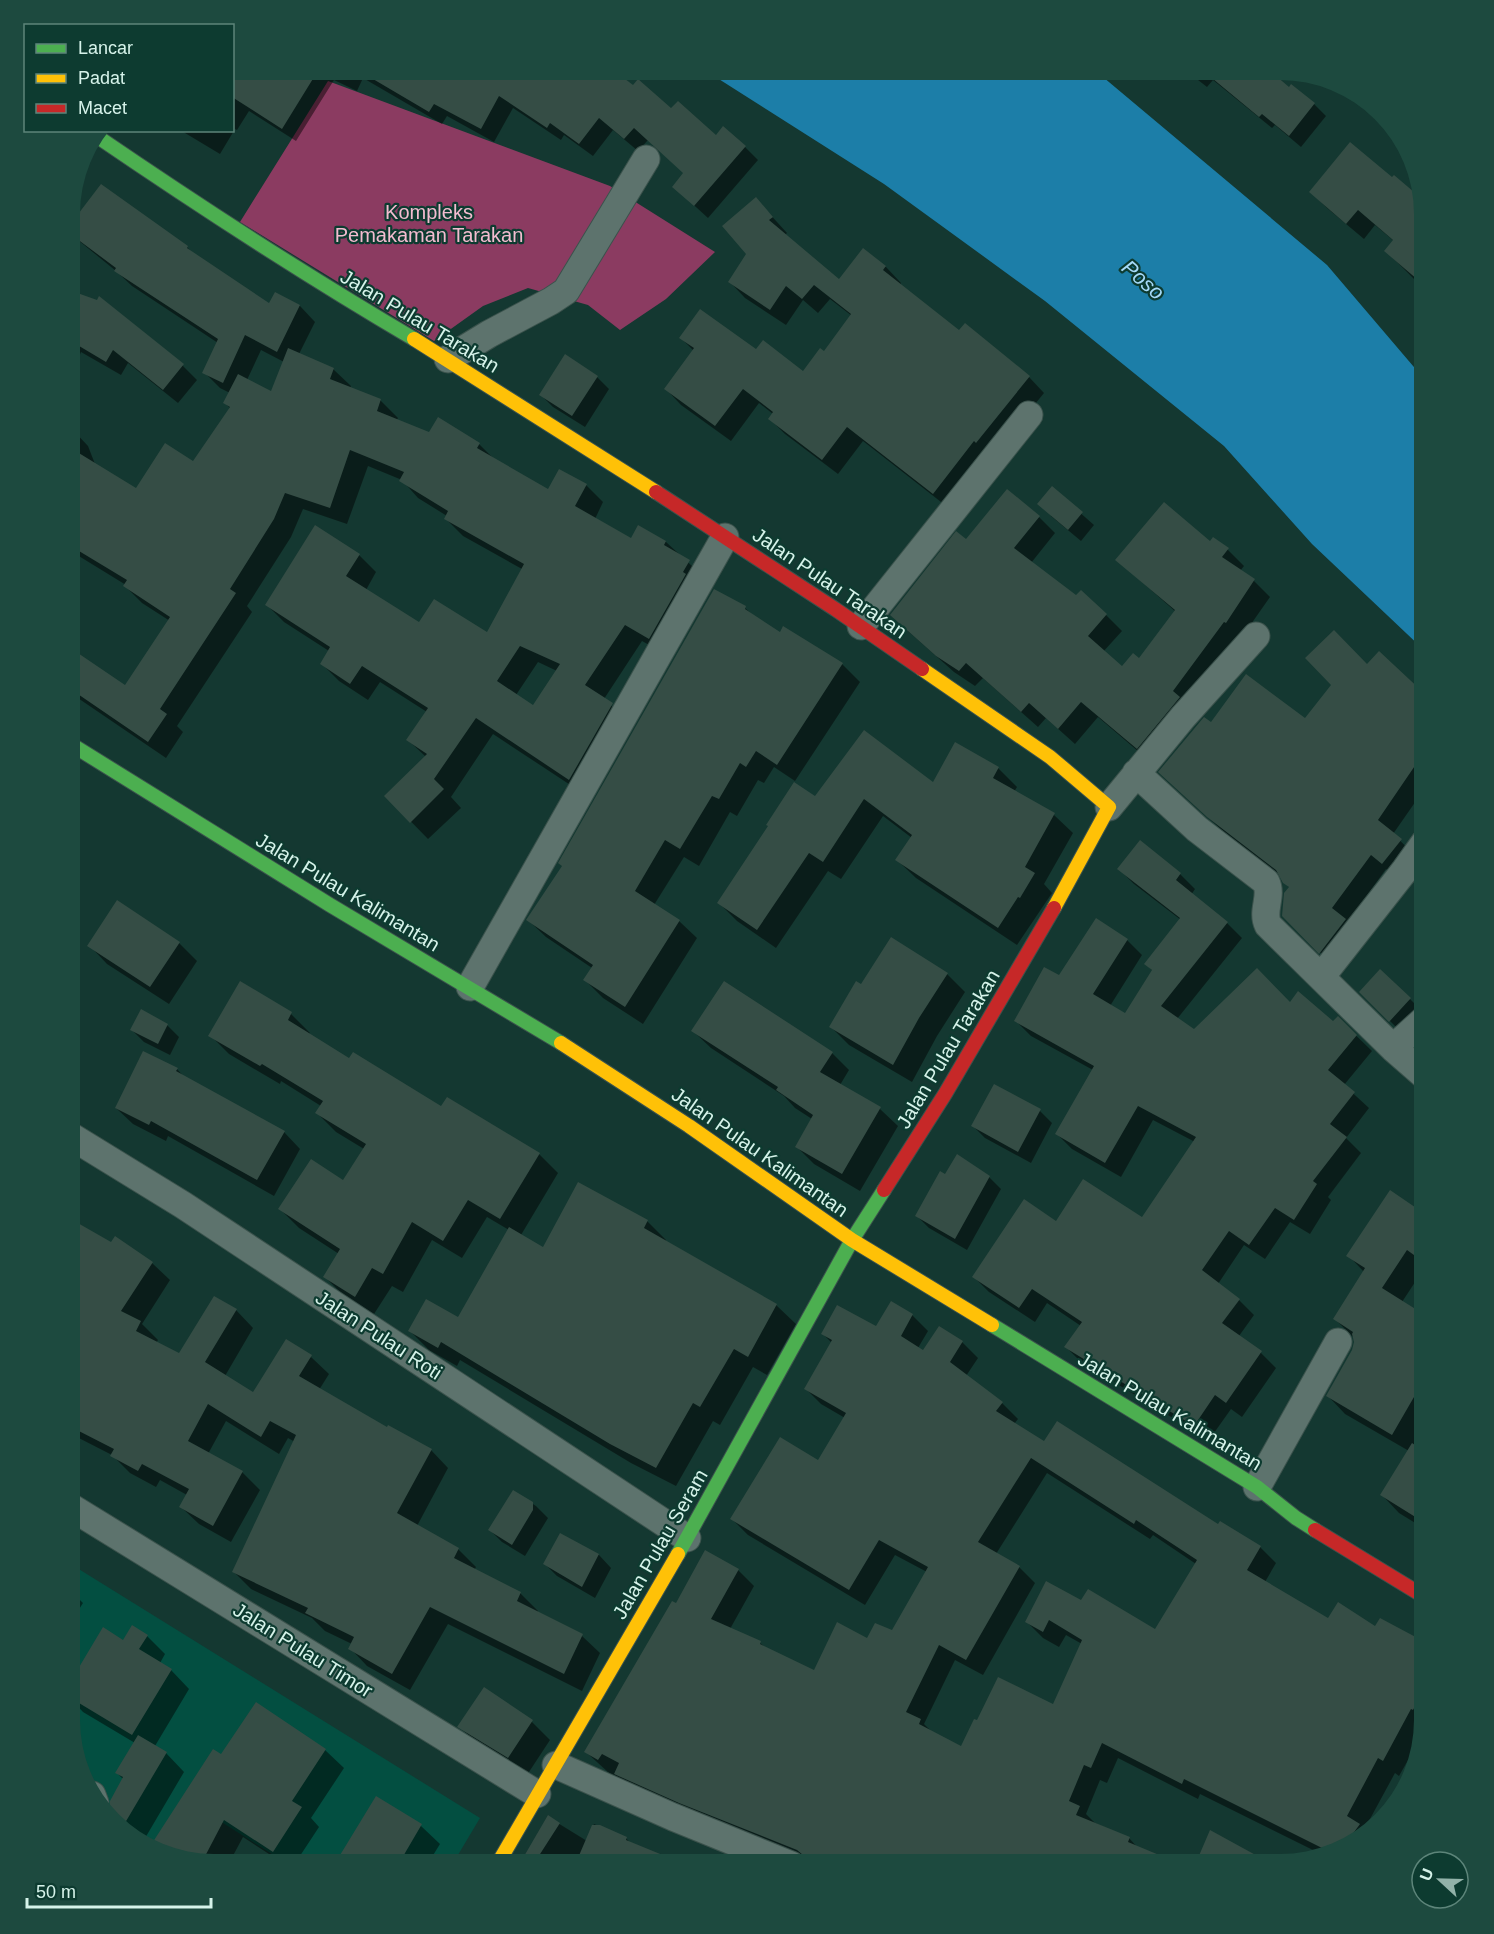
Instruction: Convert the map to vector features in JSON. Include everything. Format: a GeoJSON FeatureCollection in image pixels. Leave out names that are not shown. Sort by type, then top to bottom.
{"type":"FeatureCollection","features":[{"type":"Feature","properties":{"kind":"street","name":"Jalan Pulau Tarakan"},"geometry":{"type":"LineString","coordinates":[[102,140],[192,201],[341,296],[448,359],[861,626],[1050,757],[1109,807],[1056,905],[945,1094],[852,1240]]}},
{"type":"Feature","properties":{"kind":"street"},"geometry":{"type":"LineString","coordinates":[[448,359],[566,291],[646,159]]}},
{"type":"Feature","properties":{"kind":"street"},"geometry":{"type":"LineString","coordinates":[[861,626],[1029,415]]}},
{"type":"Feature","properties":{"kind":"street"},"geometry":{"type":"LineString","coordinates":[[470,987],[725,537]]}},
{"type":"Feature","properties":{"kind":"street"},"geometry":{"type":"LineString","coordinates":[[1109,807],[1183,717],[1256,636]]}},
{"type":"Feature","properties":{"kind":"street","name":"Jalan Pulau Kalimantan"},"geometry":{"type":"LineString","coordinates":[[80,750],[330,904],[574,1050],[689,1126],[852,1240],[1257,1487],[1296,1518],[1414,1590]]}},
{"type":"Feature","properties":{"kind":"street"},"geometry":{"type":"LineString","coordinates":[[1136,773],[1197,829],[1266,882],[1269,890],[1266,921],[1414,1066]]}},
{"type":"Feature","properties":{"kind":"street"},"geometry":{"type":"LineString","coordinates":[[1321,977],[1414,857]]}},
{"type":"Feature","properties":{"kind":"street"},"geometry":{"type":"LineString","coordinates":[[1393,1048],[1414,1029]]}},
{"type":"Feature","properties":{"kind":"street","name":"Jalan Pulau Roti"},"geometry":{"type":"LineString","coordinates":[[80,1143],[183,1205],[687,1538]]}},
{"type":"Feature","properties":{"kind":"street","name":"Jalan Pulau Seram"},"geometry":{"type":"LineString","coordinates":[[503,1854],[687,1538],[852,1240]]}},
{"type":"Feature","properties":{"kind":"street"},"geometry":{"type":"LineString","coordinates":[[1257,1487],[1338,1342]]}},
{"type":"Feature","properties":{"kind":"street","name":"Jalan Pulau Timor"},"geometry":{"type":"LineString","coordinates":[[80,1513],[537,1794]]}},
{"type":"Feature","properties":{"kind":"street"},"geometry":{"type":"LineString","coordinates":[[556,1765],[764,1854]]}},
{"type":"Feature","properties":{"kind":"shaded area"},"geometry":{"type":"Polygon","coordinates":[[[80,1570],[480,1818],[459,1854],[272,1854],[209,1814],[189,1852],[178,1850],[154,1841],[125,1821],[102,1795],[93,1780],[84,1756],[81,1738],[80,1570]]]}},
{"type":"Feature","properties":{"kind":"green space","name":"Kompleks Pemakaman Tarakan"},"geometry":{"type":"Polygon","coordinates":[[[328,81],[610,186],[715,252],[666,299],[620,330],[588,305],[528,288],[483,306],[434,341],[240,222],[328,81]]]}},
{"type":"Feature","properties":{"kind":"water","name":"Poso"},"geometry":{"type":"Polygon","coordinates":[[[720,80],[1107,80],[1327,265],[1414,367],[1414,641],[1312,544],[1224,446],[1045,301],[884,184],[720,80]]]}},
{"type":"Feature","properties":{"kind":"building"},"geometry":{"type":"Polygon","coordinates":[[[234,80],[312,80],[282,129],[234,98],[234,80]]]}},
{"type":"Feature","properties":{"kind":"building"},"geometry":{"type":"Polygon","coordinates":[[[375,80],[626,80],[633,85],[639,80],[671,108],[678,101],[716,135],[723,126],[746,146],[694,206],[672,187],[683,173],[634,128],[624,139],[599,118],[579,144],[550,123],[547,128],[499,96],[481,129],[434,104],[429,112],[375,80]]]}},
{"type":"Feature","properties":{"kind":"building"},"geometry":{"type":"Polygon","coordinates":[[[1214,80],[1281,80],[1289,87],[1291,84],[1315,103],[1289,136],[1262,114],[1259,117],[1214,80]]]}},
{"type":"Feature","properties":{"kind":"building"},"geometry":{"type":"Polygon","coordinates":[[[1350,142],[1392,177],[1394,175],[1412,190],[1414,277],[1384,251],[1393,240],[1358,210],[1346,224],[1309,192],[1350,142]]]}},
{"type":"Feature","properties":{"kind":"building"},"geometry":{"type":"Polygon","coordinates":[[[101,184],[188,246],[187,248],[269,303],[275,292],[300,305],[277,352],[245,335],[223,383],[202,373],[218,339],[114,271],[116,268],[80,241],[80,212],[101,184]]]}},
{"type":"Feature","properties":{"kind":"building"},"geometry":{"type":"Polygon","coordinates":[[[756,197],[773,217],[769,220],[839,279],[863,248],[886,266],[883,270],[959,330],[965,323],[1030,376],[976,443],[974,441],[933,494],[847,427],[822,460],[768,419],[773,412],[743,389],[715,426],[664,389],[694,348],[679,338],[700,309],[756,349],[763,340],[803,371],[820,348],[824,351],[851,314],[814,285],[802,299],[786,286],[770,310],[728,282],[746,254],[722,226],[756,197]]]}},
{"type":"Feature","properties":{"kind":"building"},"geometry":{"type":"Polygon","coordinates":[[[80,294],[97,300],[99,296],[184,364],[163,390],[113,350],[106,362],[80,347],[80,294]]]}},
{"type":"Feature","properties":{"kind":"building"},"geometry":{"type":"Polygon","coordinates":[[[288,348],[334,368],[330,379],[381,399],[377,411],[429,432],[438,417],[480,443],[477,448],[548,489],[559,469],[587,484],[575,506],[631,538],[638,525],[666,541],[664,545],[690,560],[683,572],[686,574],[649,639],[625,625],[585,685],[613,703],[569,780],[476,718],[434,779],[444,789],[410,823],[384,796],[427,754],[406,740],[428,708],[362,666],[350,684],[320,664],[330,647],[265,605],[315,525],[360,554],[346,576],[419,622],[434,599],[487,632],[524,564],[444,519],[448,511],[399,481],[404,472],[350,450],[330,508],[285,493],[274,519],[230,589],[236,593],[160,709],[167,714],[148,742],[80,696],[80,654],[125,685],[170,617],[123,586],[127,580],[80,552],[80,454],[136,488],[165,443],[193,461],[230,407],[223,403],[238,374],[271,391],[288,348]],[[520,646],[497,681],[533,705],[560,664],[520,646]]]}},
{"type":"Feature","properties":{"kind":"building"},"geometry":{"type":"Polygon","coordinates":[[[565,354],[598,376],[572,416],[539,395],[565,354]]]}},
{"type":"Feature","properties":{"kind":"building"},"geometry":{"type":"Polygon","coordinates":[[[1052,486],[1083,512],[1068,530],[1037,504],[1052,486]]]}},
{"type":"Feature","properties":{"kind":"building"},"geometry":{"type":"Polygon","coordinates":[[[1007,489],[1040,516],[1014,548],[1076,595],[1081,590],[1107,614],[1088,636],[1122,666],[1133,653],[1139,658],[1175,610],[1115,560],[1164,502],[1210,541],[1213,537],[1229,548],[1222,557],[1255,579],[1226,623],[1224,622],[1173,691],[1180,697],[1137,749],[1081,702],[1058,729],[1029,703],[1021,712],[966,663],[959,671],[936,656],[890,615],[956,531],[966,539],[1007,489]]]}},
{"type":"Feature","properties":{"kind":"building"},"geometry":{"type":"Polygon","coordinates":[[[714,589],[746,606],[745,609],[780,632],[783,626],[843,663],[777,765],[756,751],[746,767],[740,763],[719,799],[712,796],[680,849],[665,840],[635,891],[680,920],[625,1007],[583,980],[593,965],[526,920],[562,866],[558,863],[714,589]]]}},
{"type":"Feature","properties":{"kind":"building"},"geometry":{"type":"Polygon","coordinates":[[[1334,630],[1367,664],[1379,651],[1414,684],[1414,767],[1378,820],[1402,839],[1382,864],[1371,855],[1332,908],[1346,919],[1319,954],[1282,916],[1284,893],[1289,887],[1283,883],[1276,870],[1207,817],[1158,772],[1204,717],[1211,722],[1246,674],[1305,718],[1331,685],[1305,658],[1334,630]]]}},
{"type":"Feature","properties":{"kind":"building"},"geometry":{"type":"Polygon","coordinates":[[[864,730],[933,782],[955,742],[999,767],[993,778],[1055,813],[1025,867],[1035,873],[998,928],[895,860],[912,835],[864,799],[823,862],[809,853],[757,930],[717,903],[794,782],[815,796],[864,730]]]}},
{"type":"Feature","properties":{"kind":"building"},"geometry":{"type":"Polygon","coordinates":[[[1140,840],[1181,873],[1176,880],[1228,922],[1161,1006],[1194,1029],[1257,968],[1290,1002],[1298,991],[1333,1021],[1338,1016],[1357,1035],[1328,1070],[1355,1092],[1330,1124],[1347,1137],[1313,1181],[1317,1184],[1294,1220],[1275,1208],[1249,1245],[1229,1231],[1202,1270],[1240,1299],[1222,1323],[1262,1351],[1226,1403],[1215,1395],[1194,1426],[1064,1347],[1082,1322],[1032,1289],[1019,1308],[972,1277],[1024,1199],[1056,1221],[1083,1179],[1142,1217],[1196,1137],[1138,1106],[1105,1163],[1055,1134],[1094,1066],[1014,1021],[1044,967],[1059,975],[1096,918],[1128,939],[1093,994],[1125,1013],[1152,970],[1144,964],[1180,918],[1117,869],[1140,840]]]}},
{"type":"Feature","properties":{"kind":"building"},"geometry":{"type":"Polygon","coordinates":[[[117,900],[180,942],[150,987],[87,946],[117,900]]]}},
{"type":"Feature","properties":{"kind":"building"},"geometry":{"type":"Polygon","coordinates":[[[891,937],[948,973],[919,1018],[893,1065],[829,1027],[856,981],[861,984],[891,937]]]}},
{"type":"Feature","properties":{"kind":"building"},"geometry":{"type":"Polygon","coordinates":[[[1380,969],[1411,998],[1389,1022],[1359,992],[1380,969]]]}},
{"type":"Feature","properties":{"kind":"building"},"geometry":{"type":"Polygon","coordinates":[[[240,981],[292,1012],[288,1020],[349,1058],[353,1052],[441,1106],[447,1097],[540,1153],[500,1219],[468,1200],[443,1241],[412,1222],[383,1274],[372,1268],[355,1297],[323,1277],[340,1249],[278,1209],[311,1159],[343,1180],[366,1144],[315,1113],[323,1101],[262,1064],[260,1066],[208,1036],[240,981]]]}},
{"type":"Feature","properties":{"kind":"building"},"geometry":{"type":"Polygon","coordinates":[[[724,981],[833,1052],[820,1072],[881,1107],[842,1174],[795,1147],[813,1115],[776,1090],[778,1087],[691,1031],[724,981]]]}},
{"type":"Feature","properties":{"kind":"building"},"geometry":{"type":"Polygon","coordinates":[[[141,1009],[168,1024],[158,1044],[130,1030],[141,1009]]]}},
{"type":"Feature","properties":{"kind":"building"},"geometry":{"type":"Polygon","coordinates":[[[143,1051],[178,1068],[176,1071],[285,1131],[257,1180],[151,1121],[149,1125],[115,1108],[143,1051]]]}},
{"type":"Feature","properties":{"kind":"building"},"geometry":{"type":"Polygon","coordinates":[[[994,1084],[1041,1109],[1018,1152],[971,1126],[994,1084]]]}},
{"type":"Feature","properties":{"kind":"building"},"geometry":{"type":"Polygon","coordinates":[[[957,1154],[990,1176],[955,1239],[915,1216],[940,1171],[945,1174],[957,1154]]]}},
{"type":"Feature","properties":{"kind":"building"},"geometry":{"type":"Polygon","coordinates":[[[578,1182],[648,1220],[644,1228],[777,1304],[748,1357],[734,1349],[700,1407],[693,1403],[656,1468],[610,1444],[441,1342],[438,1348],[408,1331],[426,1299],[458,1317],[509,1227],[543,1247],[578,1182]]]}},
{"type":"Feature","properties":{"kind":"building"},"geometry":{"type":"Polygon","coordinates":[[[1390,1190],[1414,1206],[1414,1255],[1407,1250],[1382,1288],[1414,1308],[1414,1397],[1392,1435],[1326,1396],[1352,1350],[1354,1342],[1353,1332],[1333,1319],[1365,1268],[1346,1256],[1390,1190]]]}},
{"type":"Feature","properties":{"kind":"building"},"geometry":{"type":"Polygon","coordinates":[[[80,1224],[111,1242],[115,1236],[153,1262],[121,1311],[141,1321],[136,1331],[179,1353],[214,1296],[237,1309],[205,1362],[253,1392],[286,1339],[312,1355],[299,1376],[387,1427],[388,1425],[432,1449],[397,1513],[459,1548],[454,1558],[521,1592],[517,1601],[583,1634],[564,1674],[430,1607],[392,1674],[348,1649],[354,1637],[305,1613],[308,1608],[232,1572],[296,1435],[270,1421],[261,1437],[208,1404],[188,1441],[243,1471],[213,1526],[179,1507],[189,1489],[142,1464],[138,1471],[110,1456],[114,1449],[80,1432],[80,1224]]]}},
{"type":"Feature","properties":{"kind":"building"},"geometry":{"type":"Polygon","coordinates":[[[891,1301],[913,1314],[901,1336],[923,1350],[939,1326],[963,1341],[950,1362],[1003,1402],[996,1411],[1044,1441],[1057,1421],[1218,1524],[1220,1521],[1261,1546],[1247,1570],[1328,1618],[1338,1602],[1375,1626],[1380,1618],[1414,1636],[1414,1708],[1411,1709],[1383,1761],[1378,1758],[1347,1816],[1360,1824],[1354,1833],[1322,1848],[1184,1779],[1182,1784],[1102,1743],[1091,1768],[1084,1765],[1069,1801],[1080,1806],[1076,1815],[1130,1837],[1128,1842],[1157,1854],[802,1854],[614,1774],[619,1763],[602,1754],[598,1760],[584,1752],[672,1601],[676,1603],[705,1550],[739,1569],[711,1619],[761,1641],[760,1644],[814,1670],[837,1622],[867,1638],[875,1623],[892,1630],[928,1567],[879,1540],[849,1590],[730,1519],[780,1437],[818,1460],[846,1413],[804,1389],[832,1340],[821,1334],[837,1305],[876,1326],[891,1301]],[[1031,1458],[978,1542],[1020,1566],[966,1660],[939,1645],[906,1712],[921,1719],[919,1724],[961,1746],[974,1719],[977,1720],[998,1677],[1053,1704],[1082,1640],[1049,1620],[1043,1632],[1025,1622],[1046,1581],[1081,1600],[1088,1589],[1155,1629],[1197,1560],[1136,1520],[1134,1524],[1031,1458]]]}},
{"type":"Feature","properties":{"kind":"building"},"geometry":{"type":"Polygon","coordinates":[[[1412,1443],[1414,1444],[1414,1516],[1380,1495],[1412,1443]]]}},
{"type":"Feature","properties":{"kind":"building"},"geometry":{"type":"Polygon","coordinates":[[[513,1490],[533,1502],[533,1510],[512,1545],[488,1530],[513,1490]]]}},
{"type":"Feature","properties":{"kind":"building"},"geometry":{"type":"Polygon","coordinates":[[[560,1533],[599,1554],[582,1587],[543,1564],[560,1533]]]}},
{"type":"Feature","properties":{"kind":"building"},"geometry":{"type":"Polygon","coordinates":[[[132,1625],[148,1635],[139,1649],[172,1669],[132,1735],[80,1704],[80,1666],[103,1627],[123,1640],[132,1625]]]}},
{"type":"Feature","properties":{"kind":"building"},"geometry":{"type":"Polygon","coordinates":[[[484,1687],[533,1720],[508,1758],[457,1727],[484,1687]]]}},
{"type":"Feature","properties":{"kind":"building"},"geometry":{"type":"Polygon","coordinates":[[[256,1702],[326,1749],[292,1801],[302,1807],[273,1852],[224,1820],[206,1854],[178,1850],[154,1841],[213,1749],[221,1754],[256,1702]]]}},
{"type":"Feature","properties":{"kind":"building"},"geometry":{"type":"Polygon","coordinates":[[[138,1735],[167,1752],[126,1822],[110,1805],[123,1777],[115,1773],[138,1735]]]}},
{"type":"Feature","properties":{"kind":"building"},"geometry":{"type":"Polygon","coordinates":[[[376,1796],[422,1824],[404,1854],[341,1854],[376,1796]]]}},
{"type":"Feature","properties":{"kind":"building"},"geometry":{"type":"Polygon","coordinates":[[[548,1815],[560,1823],[540,1854],[525,1854],[548,1815]]]}},
{"type":"Feature","properties":{"kind":"building"},"geometry":{"type":"Polygon","coordinates":[[[592,1825],[600,1825],[627,1837],[626,1840],[660,1854],[580,1854],[592,1825]]]}},
{"type":"Feature","properties":{"kind":"building"},"geometry":{"type":"Polygon","coordinates":[[[1210,1830],[1254,1854],[1200,1854],[1210,1830]]]}},
{"type":"Feature","properties":{"kind":"traffic: fast"},"geometry":{"type":"LineString","coordinates":[[102,140],[253,240],[414,339]]}},
{"type":"Feature","properties":{"kind":"traffic: fast"},"geometry":{"type":"LineString","coordinates":[[80,750],[330,905],[561,1043]]}},
{"type":"Feature","properties":{"kind":"traffic: fast"},"geometry":{"type":"LineString","coordinates":[[678,1554],[852,1240],[884,1190]]}},
{"type":"Feature","properties":{"kind":"traffic: fast"},"geometry":{"type":"LineString","coordinates":[[992,1325],[1257,1487],[1315,1530]]}},
{"type":"Feature","properties":{"kind":"traffic: slow"},"geometry":{"type":"LineString","coordinates":[[414,339],[656,492]]}},
{"type":"Feature","properties":{"kind":"traffic: slow"},"geometry":{"type":"LineString","coordinates":[[922,669],[1050,757],[1109,807],[1054,908]]}},
{"type":"Feature","properties":{"kind":"traffic: slow"},"geometry":{"type":"LineString","coordinates":[[561,1043],[689,1126],[852,1240],[992,1325]]}},
{"type":"Feature","properties":{"kind":"traffic: slow"},"geometry":{"type":"LineString","coordinates":[[503,1854],[678,1554]]}},
{"type":"Feature","properties":{"kind":"traffic: jam"},"geometry":{"type":"LineString","coordinates":[[656,492],[922,669]]}},
{"type":"Feature","properties":{"kind":"traffic: jam"},"geometry":{"type":"LineString","coordinates":[[884,1190],[945,1094],[1054,908]]}},
{"type":"Feature","properties":{"kind":"traffic: jam"},"geometry":{"type":"LineString","coordinates":[[1315,1530],[1414,1590]]}}]}
